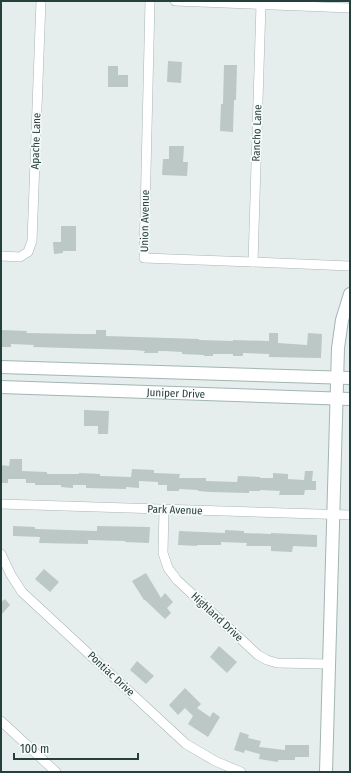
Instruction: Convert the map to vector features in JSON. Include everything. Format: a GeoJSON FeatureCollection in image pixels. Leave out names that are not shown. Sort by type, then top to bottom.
{"type":"FeatureCollection","features":[{"type":"Feature","properties":{"kind":"street","name":"Apache Lane"},"geometry":{"type":"LineString","coordinates":[[1,256],[20,257],[28,252],[32,241],[41,1]]}},
{"type":"Feature","properties":{"kind":"street","name":"Union Avenue"},"geometry":{"type":"LineString","coordinates":[[150,1],[144,258],[350,266]]}},
{"type":"Feature","properties":{"kind":"street"},"geometry":{"type":"LineString","coordinates":[[175,1],[350,8]]}},
{"type":"Feature","properties":{"kind":"street","name":"Rancho Lane"},"geometry":{"type":"LineString","coordinates":[[253,262],[261,4]]}},
{"type":"Feature","properties":{"kind":"street"},"geometry":{"type":"LineString","coordinates":[[326,772],[338,348],[342,320],[350,294]]}},
{"type":"Feature","properties":{"kind":"street","name":"Juniper Drive"},"geometry":{"type":"LineString","coordinates":[[1,367],[350,378]]}},
{"type":"Feature","properties":{"kind":"street"},"geometry":{"type":"LineString","coordinates":[[91,391],[92,370]]}},
{"type":"Feature","properties":{"kind":"street","name":"Juniper Drive"},"geometry":{"type":"LineString","coordinates":[[1,387],[350,399]]}},
{"type":"Feature","properties":{"kind":"street","name":"Park Avenue"},"geometry":{"type":"LineString","coordinates":[[1,504],[350,515]]}},
{"type":"Feature","properties":{"kind":"street","name":"Highland Drive"},"geometry":{"type":"LineString","coordinates":[[164,509],[163,553],[168,568],[177,580],[258,655],[267,660],[278,663],[328,664]]}},
{"type":"Feature","properties":{"kind":"street","name":"Pontiac Drive"},"geometry":{"type":"LineString","coordinates":[[1,554],[11,575],[22,592],[186,744],[215,761],[241,772]]}},
{"type":"Feature","properties":{"kind":"street"},"geometry":{"type":"LineString","coordinates":[[1,720],[56,772]]}},
{"type":"Feature","properties":{"kind":"building"},"geometry":{"type":"Polygon","coordinates":[[[168,61],[182,62],[181,83],[167,82],[168,61]]]}},
{"type":"Feature","properties":{"kind":"building"},"geometry":{"type":"Polygon","coordinates":[[[224,65],[237,65],[233,132],[220,131],[221,104],[223,104],[224,65]]]}},
{"type":"Feature","properties":{"kind":"building"},"geometry":{"type":"Polygon","coordinates":[[[108,66],[118,66],[118,75],[128,75],[128,87],[108,87],[108,66]]]}},
{"type":"Feature","properties":{"kind":"building"},"geometry":{"type":"Polygon","coordinates":[[[169,146],[184,146],[183,162],[188,162],[187,176],[162,175],[163,159],[169,159],[169,146]]]}},
{"type":"Feature","properties":{"kind":"building"},"geometry":{"type":"Polygon","coordinates":[[[61,226],[76,226],[76,251],[63,251],[63,253],[54,254],[53,242],[61,242],[61,226]]]}},
{"type":"Feature","properties":{"kind":"building"},"geometry":{"type":"Polygon","coordinates":[[[1,330],[27,331],[26,333],[96,334],[96,330],[106,330],[106,336],[233,341],[269,341],[269,333],[278,333],[278,343],[307,345],[308,333],[322,334],[321,358],[269,357],[269,354],[243,353],[243,356],[233,356],[233,354],[213,354],[213,356],[204,356],[182,354],[182,352],[158,351],[158,353],[144,353],[145,351],[133,350],[33,347],[34,345],[11,344],[11,347],[1,347],[1,330]]]}},
{"type":"Feature","properties":{"kind":"building"},"geometry":{"type":"Polygon","coordinates":[[[84,410],[109,411],[108,434],[98,434],[98,426],[84,426],[84,410]]]}},
{"type":"Feature","properties":{"kind":"building"},"geometry":{"type":"Polygon","coordinates":[[[10,459],[22,459],[22,471],[47,472],[47,474],[79,473],[100,474],[100,476],[131,477],[132,469],[154,470],[154,473],[180,474],[179,478],[206,478],[206,481],[237,482],[238,476],[273,478],[273,473],[288,474],[288,479],[304,480],[305,471],[313,471],[312,481],[316,481],[316,490],[305,490],[304,495],[279,495],[280,491],[260,490],[249,491],[249,493],[210,492],[179,489],[179,491],[167,491],[167,485],[158,485],[158,482],[139,481],[139,488],[126,487],[126,489],[86,488],[86,485],[73,485],[73,488],[61,487],[61,485],[35,485],[35,483],[26,483],[26,479],[8,479],[8,483],[1,483],[1,465],[9,466],[10,459]]]}},
{"type":"Feature","properties":{"kind":"building"},"geometry":{"type":"Polygon","coordinates":[[[13,526],[35,527],[35,529],[97,531],[97,526],[150,527],[149,543],[88,540],[88,544],[39,543],[40,537],[13,536],[13,526]]]}},
{"type":"Feature","properties":{"kind":"building"},"geometry":{"type":"Polygon","coordinates":[[[225,530],[244,531],[244,533],[317,535],[317,547],[293,546],[292,552],[271,551],[271,546],[246,546],[247,543],[221,542],[221,545],[178,545],[179,531],[225,533],[225,530]]]}},
{"type":"Feature","properties":{"kind":"building"},"geometry":{"type":"Polygon","coordinates":[[[44,569],[59,582],[50,592],[35,579],[44,569]]]}},
{"type":"Feature","properties":{"kind":"building"},"geometry":{"type":"Polygon","coordinates":[[[146,573],[161,598],[165,593],[173,602],[167,608],[171,613],[165,619],[144,600],[132,581],[146,573]]]}},
{"type":"Feature","properties":{"kind":"building"},"geometry":{"type":"Polygon","coordinates":[[[5,599],[10,605],[1,615],[1,602],[5,599]]]}},
{"type":"Feature","properties":{"kind":"building"},"geometry":{"type":"Polygon","coordinates":[[[219,646],[237,662],[227,673],[210,657],[219,646]]]}},
{"type":"Feature","properties":{"kind":"building"},"geometry":{"type":"Polygon","coordinates":[[[137,661],[154,676],[146,684],[130,670],[137,661]]]}},
{"type":"Feature","properties":{"kind":"building"},"geometry":{"type":"Polygon","coordinates":[[[185,688],[201,704],[197,708],[210,717],[213,712],[220,717],[208,737],[188,724],[193,716],[185,708],[178,715],[169,705],[185,688]]]}},
{"type":"Feature","properties":{"kind":"building"},"geometry":{"type":"Polygon","coordinates":[[[240,732],[249,735],[248,738],[261,741],[259,747],[285,750],[285,745],[309,745],[309,757],[295,757],[295,760],[278,760],[278,762],[259,759],[260,754],[245,750],[244,753],[234,750],[240,732]]]}}]}
